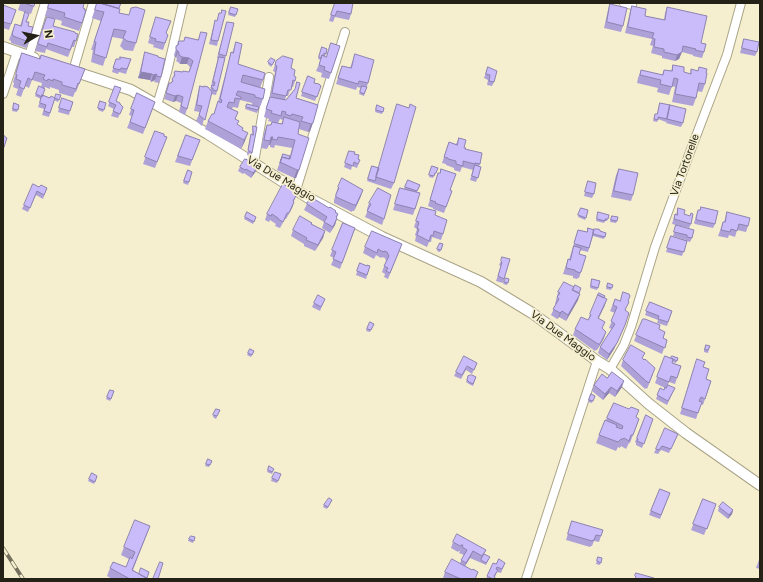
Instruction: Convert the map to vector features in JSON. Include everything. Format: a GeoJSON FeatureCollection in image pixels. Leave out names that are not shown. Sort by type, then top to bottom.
{"type":"FeatureCollection","features":[{"type":"Feature","properties":{"kind":"main road"},"geometry":{"type":"LineString","coordinates":[[3,47],[44,61]]}},
{"type":"Feature","properties":{"kind":"main road","name":"Via Due Maggio"},"geometry":{"type":"LineString","coordinates":[[59,66],[131,90],[208,134],[296,190],[382,237],[481,282],[532,313],[597,362],[610,369],[649,404],[686,433],[760,485]]}},
{"type":"Feature","properties":{"kind":"street"},"geometry":{"type":"LineString","coordinates":[[29,56],[45,3]]}},
{"type":"Feature","properties":{"kind":"street"},"geometry":{"type":"LineString","coordinates":[[73,71],[93,3]]}},
{"type":"Feature","properties":{"kind":"street"},"geometry":{"type":"LineString","coordinates":[[157,105],[167,72],[183,3]]}},
{"type":"Feature","properties":{"kind":"street","name":"Via Tortorelle"},"geometry":{"type":"LineString","coordinates":[[610,369],[624,345],[631,327],[655,247],[727,55],[740,3]]}},
{"type":"Feature","properties":{"kind":"street"},"geometry":{"type":"LineString","coordinates":[[296,190],[345,32]]}},
{"type":"Feature","properties":{"kind":"street"},"geometry":{"type":"LineString","coordinates":[[3,94],[17,52]]}},
{"type":"Feature","properties":{"kind":"street"},"geometry":{"type":"LineString","coordinates":[[254,163],[269,76]]}},
{"type":"Feature","properties":{"kind":"street"},"geometry":{"type":"LineString","coordinates":[[526,579],[597,362]]}},
{"type":"Feature","properties":{"kind":"building"},"geometry":{"type":"Polygon","coordinates":[[[24,3],[35,3],[34,6],[24,3]]]}},
{"type":"Feature","properties":{"kind":"building"},"geometry":{"type":"Polygon","coordinates":[[[49,3],[84,3],[83,8],[86,10],[82,23],[64,17],[65,13],[48,8],[49,3]]]}},
{"type":"Feature","properties":{"kind":"building"},"geometry":{"type":"Polygon","coordinates":[[[97,3],[120,9],[119,13],[129,15],[131,8],[136,7],[145,10],[136,43],[127,41],[123,38],[126,31],[114,29],[106,58],[94,54],[96,42],[94,42],[104,12],[95,10],[97,3]]]}},
{"type":"Feature","properties":{"kind":"building"},"geometry":{"type":"Polygon","coordinates":[[[101,3],[121,3],[119,8],[101,3]]]}},
{"type":"Feature","properties":{"kind":"building"},"geometry":{"type":"Polygon","coordinates":[[[335,3],[353,3],[351,14],[337,11],[335,16],[331,15],[335,3]]]}},
{"type":"Feature","properties":{"kind":"building"},"geometry":{"type":"Polygon","coordinates":[[[610,4],[627,8],[623,26],[607,22],[610,4]]]}},
{"type":"Feature","properties":{"kind":"building"},"geometry":{"type":"Polygon","coordinates":[[[3,5],[16,10],[11,24],[3,22],[3,5]]]}},
{"type":"Feature","properties":{"kind":"building"},"geometry":{"type":"Polygon","coordinates":[[[632,6],[646,9],[645,16],[665,20],[667,7],[707,16],[701,43],[706,44],[704,52],[683,46],[682,52],[677,55],[664,52],[664,49],[654,47],[655,39],[652,38],[654,33],[628,27],[632,6]]]}},
{"type":"Feature","properties":{"kind":"building"},"geometry":{"type":"Polygon","coordinates":[[[231,7],[238,9],[236,15],[229,13],[231,7]]]}},
{"type":"Feature","properties":{"kind":"building"},"geometry":{"type":"Polygon","coordinates":[[[222,10],[226,11],[218,41],[211,40],[215,20],[217,21],[219,13],[221,13],[222,10]]]}},
{"type":"Feature","properties":{"kind":"building"},"geometry":{"type":"Polygon","coordinates":[[[25,12],[29,14],[26,22],[29,22],[28,26],[33,27],[29,42],[13,36],[12,34],[15,24],[21,26],[25,12]]]}},
{"type":"Feature","properties":{"kind":"building"},"geometry":{"type":"Polygon","coordinates":[[[47,17],[55,19],[53,26],[78,34],[76,41],[74,40],[70,50],[48,43],[47,47],[38,44],[47,17]]]}},
{"type":"Feature","properties":{"kind":"building"},"geometry":{"type":"Polygon","coordinates":[[[156,17],[171,21],[166,33],[168,35],[165,43],[155,41],[156,39],[150,37],[156,17]]]}},
{"type":"Feature","properties":{"kind":"building"},"geometry":{"type":"Polygon","coordinates":[[[227,22],[234,23],[226,56],[219,54],[227,22]]]}},
{"type":"Feature","properties":{"kind":"building"},"geometry":{"type":"Polygon","coordinates":[[[201,32],[207,33],[187,109],[181,106],[183,97],[166,93],[169,83],[173,81],[172,79],[175,75],[175,71],[189,72],[193,61],[179,55],[176,49],[176,46],[179,44],[178,42],[184,41],[185,37],[198,40],[201,32]]]}},
{"type":"Feature","properties":{"kind":"building"},"geometry":{"type":"Polygon","coordinates":[[[744,39],[759,42],[757,52],[742,48],[744,39]]]}},
{"type":"Feature","properties":{"kind":"building"},"geometry":{"type":"Polygon","coordinates":[[[236,42],[242,44],[238,64],[265,73],[263,80],[243,75],[241,82],[265,89],[263,99],[255,97],[255,95],[238,91],[236,95],[241,97],[241,99],[235,98],[234,103],[229,102],[227,107],[238,112],[235,119],[239,121],[237,124],[243,128],[242,130],[248,133],[244,140],[208,121],[212,114],[214,114],[218,101],[221,103],[222,100],[220,99],[231,52],[233,53],[236,42]]]}},
{"type":"Feature","properties":{"kind":"building"},"geometry":{"type":"Polygon","coordinates":[[[331,43],[340,46],[331,73],[324,70],[325,67],[319,65],[322,55],[326,57],[331,43]]]}},
{"type":"Feature","properties":{"kind":"building"},"geometry":{"type":"Polygon","coordinates":[[[322,47],[327,49],[326,54],[324,53],[324,56],[322,55],[321,58],[319,57],[322,47]]]}},
{"type":"Feature","properties":{"kind":"building"},"geometry":{"type":"Polygon","coordinates":[[[145,52],[165,59],[161,77],[156,76],[157,74],[153,75],[141,72],[145,52]]]}},
{"type":"Feature","properties":{"kind":"building"},"geometry":{"type":"Polygon","coordinates":[[[22,53],[40,59],[41,55],[85,69],[76,89],[62,85],[62,82],[53,79],[53,81],[48,79],[47,81],[43,79],[45,75],[35,72],[32,80],[28,78],[24,89],[19,87],[21,81],[16,79],[22,53]]]}},
{"type":"Feature","properties":{"kind":"building"},"geometry":{"type":"Polygon","coordinates":[[[355,54],[374,60],[368,83],[359,81],[358,84],[338,78],[342,66],[351,68],[355,54]]]}},
{"type":"Feature","properties":{"kind":"building"},"geometry":{"type":"Polygon","coordinates":[[[283,56],[293,59],[291,68],[295,70],[294,76],[296,77],[295,81],[293,80],[291,90],[288,90],[286,96],[272,93],[277,66],[275,65],[276,61],[283,56]]]}},
{"type":"Feature","properties":{"kind":"building"},"geometry":{"type":"Polygon","coordinates":[[[120,57],[131,59],[127,69],[121,68],[120,70],[113,68],[116,59],[120,59],[120,57]]]}},
{"type":"Feature","properties":{"kind":"building"},"geometry":{"type":"Polygon","coordinates":[[[219,57],[225,58],[217,91],[211,88],[212,85],[214,86],[215,82],[213,82],[219,57]]]}},
{"type":"Feature","properties":{"kind":"building"},"geometry":{"type":"Polygon","coordinates":[[[271,58],[275,60],[272,65],[268,62],[271,58]]]}},
{"type":"Feature","properties":{"kind":"building"},"geometry":{"type":"Polygon","coordinates":[[[673,65],[684,67],[684,72],[691,74],[691,69],[698,71],[699,67],[707,69],[705,84],[699,83],[696,98],[675,94],[678,79],[674,78],[672,87],[660,84],[661,80],[640,75],[641,70],[663,75],[664,70],[672,71],[673,65]]]}},
{"type":"Feature","properties":{"kind":"building"},"geometry":{"type":"Polygon","coordinates":[[[488,67],[497,71],[494,82],[489,81],[490,75],[486,74],[488,67]]]}},
{"type":"Feature","properties":{"kind":"building"},"geometry":{"type":"Polygon","coordinates":[[[308,76],[315,79],[314,83],[321,86],[317,97],[302,92],[308,76]]]}},
{"type":"Feature","properties":{"kind":"building"},"geometry":{"type":"Polygon","coordinates":[[[297,82],[300,83],[296,98],[318,105],[313,123],[311,124],[301,121],[303,117],[292,114],[291,116],[282,111],[281,116],[271,113],[272,111],[266,109],[270,97],[286,100],[295,89],[297,82]]]}},
{"type":"Feature","properties":{"kind":"building"},"geometry":{"type":"Polygon","coordinates":[[[39,86],[45,89],[42,97],[36,94],[39,86]]]}},
{"type":"Feature","properties":{"kind":"building"},"geometry":{"type":"Polygon","coordinates":[[[115,86],[121,88],[116,101],[123,107],[120,114],[113,111],[116,105],[109,102],[115,86]]]}},
{"type":"Feature","properties":{"kind":"building"},"geometry":{"type":"Polygon","coordinates":[[[200,86],[208,87],[212,92],[205,120],[199,115],[202,106],[197,105],[200,86]]]}},
{"type":"Feature","properties":{"kind":"building"},"geometry":{"type":"Polygon","coordinates":[[[362,86],[367,87],[364,94],[360,92],[362,86]]]}},
{"type":"Feature","properties":{"kind":"building"},"geometry":{"type":"Polygon","coordinates":[[[137,93],[155,102],[145,128],[130,122],[134,110],[131,109],[137,93]]]}},
{"type":"Feature","properties":{"kind":"building"},"geometry":{"type":"Polygon","coordinates":[[[56,94],[61,95],[59,100],[55,98],[56,94]]]}},
{"type":"Feature","properties":{"kind":"building"},"geometry":{"type":"Polygon","coordinates":[[[42,95],[55,98],[50,113],[44,111],[46,105],[40,103],[42,95]]]}},
{"type":"Feature","properties":{"kind":"building"},"geometry":{"type":"Polygon","coordinates":[[[62,98],[73,102],[70,111],[59,108],[62,98]]]}},
{"type":"Feature","properties":{"kind":"building"},"geometry":{"type":"Polygon","coordinates":[[[100,101],[106,103],[104,110],[98,108],[100,101]]]}},
{"type":"Feature","properties":{"kind":"building"},"geometry":{"type":"Polygon","coordinates":[[[14,103],[19,105],[18,110],[13,109],[14,103]]]}},
{"type":"Feature","properties":{"kind":"building"},"geometry":{"type":"Polygon","coordinates":[[[660,103],[670,105],[667,119],[658,117],[658,120],[654,119],[660,103]]]}},
{"type":"Feature","properties":{"kind":"building"},"geometry":{"type":"Polygon","coordinates":[[[247,104],[259,107],[258,110],[246,107],[247,104]]]}},
{"type":"Feature","properties":{"kind":"building"},"geometry":{"type":"Polygon","coordinates":[[[397,104],[409,108],[410,104],[416,107],[394,183],[376,177],[397,104]]]}},
{"type":"Feature","properties":{"kind":"building"},"geometry":{"type":"Polygon","coordinates":[[[377,105],[384,108],[383,112],[376,110],[377,105]]]}},
{"type":"Feature","properties":{"kind":"building"},"geometry":{"type":"Polygon","coordinates":[[[670,105],[686,109],[683,123],[667,119],[670,105]]]}},
{"type":"Feature","properties":{"kind":"building"},"geometry":{"type":"Polygon","coordinates":[[[284,117],[300,122],[298,134],[309,138],[299,170],[280,162],[282,157],[290,159],[295,140],[278,137],[277,140],[272,139],[273,137],[271,137],[270,141],[264,140],[267,125],[271,125],[272,122],[282,124],[284,117]]]}},
{"type":"Feature","properties":{"kind":"building"},"geometry":{"type":"Polygon","coordinates":[[[253,126],[257,127],[252,153],[248,150],[251,134],[253,135],[253,126]]]}},
{"type":"Feature","properties":{"kind":"building"},"geometry":{"type":"Polygon","coordinates":[[[155,131],[164,134],[164,136],[167,137],[157,162],[145,157],[155,131]]]}},
{"type":"Feature","properties":{"kind":"building"},"geometry":{"type":"Polygon","coordinates":[[[3,134],[7,138],[3,150],[3,134]]]}},
{"type":"Feature","properties":{"kind":"building"},"geometry":{"type":"Polygon","coordinates":[[[186,135],[200,140],[192,160],[178,156],[186,135]]]}},
{"type":"Feature","properties":{"kind":"building"},"geometry":{"type":"Polygon","coordinates":[[[459,138],[466,140],[465,149],[482,153],[480,164],[463,161],[463,166],[456,164],[456,161],[444,157],[449,142],[457,145],[459,138]]]}},
{"type":"Feature","properties":{"kind":"building"},"geometry":{"type":"Polygon","coordinates":[[[349,151],[355,152],[354,154],[359,155],[358,159],[360,160],[358,164],[354,162],[353,166],[345,163],[349,151]]]}},
{"type":"Feature","properties":{"kind":"building"},"geometry":{"type":"Polygon","coordinates":[[[283,154],[290,156],[289,159],[282,157],[283,154]]]}},
{"type":"Feature","properties":{"kind":"building"},"geometry":{"type":"Polygon","coordinates":[[[245,159],[258,167],[253,173],[240,167],[245,159]]]}},
{"type":"Feature","properties":{"kind":"building"},"geometry":{"type":"Polygon","coordinates":[[[475,165],[481,167],[478,178],[472,176],[475,165]]]}},
{"type":"Feature","properties":{"kind":"building"},"geometry":{"type":"Polygon","coordinates":[[[372,166],[379,168],[375,181],[368,179],[372,166]]]}},
{"type":"Feature","properties":{"kind":"building"},"geometry":{"type":"Polygon","coordinates":[[[432,166],[438,168],[434,176],[429,175],[432,166]]]}},
{"type":"Feature","properties":{"kind":"building"},"geometry":{"type":"Polygon","coordinates":[[[441,169],[456,174],[446,207],[430,200],[438,173],[440,173],[441,169]]]}},
{"type":"Feature","properties":{"kind":"building"},"geometry":{"type":"Polygon","coordinates":[[[619,169],[638,173],[633,195],[614,191],[619,169]]]}},
{"type":"Feature","properties":{"kind":"building"},"geometry":{"type":"Polygon","coordinates":[[[188,170],[192,172],[189,182],[184,181],[188,170]]]}},
{"type":"Feature","properties":{"kind":"building"},"geometry":{"type":"Polygon","coordinates":[[[342,178],[363,190],[356,205],[336,197],[342,178]]]}},
{"type":"Feature","properties":{"kind":"building"},"geometry":{"type":"Polygon","coordinates":[[[408,180],[420,185],[417,191],[405,187],[408,180]]]}},
{"type":"Feature","properties":{"kind":"building"},"geometry":{"type":"Polygon","coordinates":[[[588,181],[596,183],[594,194],[585,192],[588,181]]]}},
{"type":"Feature","properties":{"kind":"building"},"geometry":{"type":"Polygon","coordinates":[[[33,184],[39,187],[41,185],[47,188],[44,195],[37,191],[30,208],[24,205],[33,184]]]}},
{"type":"Feature","properties":{"kind":"building"},"geometry":{"type":"Polygon","coordinates":[[[283,184],[298,192],[289,213],[287,213],[283,222],[272,214],[271,216],[267,214],[283,184]]]}},
{"type":"Feature","properties":{"kind":"building"},"geometry":{"type":"Polygon","coordinates":[[[378,188],[391,195],[384,219],[367,211],[371,204],[369,203],[378,188]]]}},
{"type":"Feature","properties":{"kind":"building"},"geometry":{"type":"Polygon","coordinates":[[[400,188],[420,193],[415,209],[395,204],[400,188]]]}},
{"type":"Feature","properties":{"kind":"building"},"geometry":{"type":"Polygon","coordinates":[[[311,197],[336,211],[335,212],[338,214],[333,227],[324,222],[327,217],[307,204],[311,197]]]}},
{"type":"Feature","properties":{"kind":"building"},"geometry":{"type":"Polygon","coordinates":[[[421,207],[436,211],[435,215],[447,220],[443,234],[434,231],[433,236],[431,235],[429,241],[417,235],[419,222],[416,221],[421,207]]]}},
{"type":"Feature","properties":{"kind":"building"},"geometry":{"type":"Polygon","coordinates":[[[701,207],[718,211],[715,224],[697,220],[698,210],[700,210],[701,207]]]}},
{"type":"Feature","properties":{"kind":"building"},"geometry":{"type":"Polygon","coordinates":[[[581,208],[588,210],[586,218],[578,215],[581,208]]]}},
{"type":"Feature","properties":{"kind":"building"},"geometry":{"type":"Polygon","coordinates":[[[678,208],[685,210],[684,214],[690,216],[691,213],[693,214],[691,224],[674,219],[675,214],[677,215],[678,208]]]}},
{"type":"Feature","properties":{"kind":"building"},"geometry":{"type":"Polygon","coordinates":[[[247,212],[256,217],[254,222],[245,217],[247,212]]]}},
{"type":"Feature","properties":{"kind":"building"},"geometry":{"type":"Polygon","coordinates":[[[598,212],[609,215],[608,219],[605,219],[605,221],[597,219],[598,212]]]}},
{"type":"Feature","properties":{"kind":"building"},"geometry":{"type":"Polygon","coordinates":[[[727,212],[750,218],[748,226],[739,224],[737,231],[731,229],[730,232],[721,230],[723,222],[725,222],[727,212]]]}},
{"type":"Feature","properties":{"kind":"building"},"geometry":{"type":"Polygon","coordinates":[[[300,216],[312,223],[311,224],[325,231],[318,245],[306,240],[307,238],[293,230],[300,216]]]}},
{"type":"Feature","properties":{"kind":"building"},"geometry":{"type":"Polygon","coordinates":[[[612,216],[618,217],[617,221],[611,220],[612,216]]]}},
{"type":"Feature","properties":{"kind":"building"},"geometry":{"type":"Polygon","coordinates":[[[343,223],[355,228],[342,263],[333,259],[336,252],[332,250],[343,223]]]}},
{"type":"Feature","properties":{"kind":"building"},"geometry":{"type":"Polygon","coordinates":[[[676,225],[694,230],[692,238],[687,237],[687,235],[674,232],[676,225]]]}},
{"type":"Feature","properties":{"kind":"building"},"geometry":{"type":"Polygon","coordinates":[[[588,228],[594,230],[589,248],[575,244],[578,230],[587,232],[588,228]]]}},
{"type":"Feature","properties":{"kind":"building"},"geometry":{"type":"Polygon","coordinates":[[[594,229],[598,229],[606,233],[605,237],[593,234],[594,229]]]}},
{"type":"Feature","properties":{"kind":"building"},"geometry":{"type":"Polygon","coordinates":[[[372,231],[402,244],[390,273],[386,271],[388,268],[384,266],[389,256],[387,252],[383,252],[378,249],[377,253],[365,247],[372,231]]]}},
{"type":"Feature","properties":{"kind":"building"},"geometry":{"type":"Polygon","coordinates":[[[671,236],[687,241],[684,252],[667,248],[671,236]]]}},
{"type":"Feature","properties":{"kind":"building"},"geometry":{"type":"Polygon","coordinates":[[[440,243],[443,244],[441,250],[437,249],[440,243]]]}},
{"type":"Feature","properties":{"kind":"building"},"geometry":{"type":"Polygon","coordinates":[[[574,246],[581,248],[579,254],[586,256],[580,273],[566,268],[574,246]]]}},
{"type":"Feature","properties":{"kind":"building"},"geometry":{"type":"Polygon","coordinates":[[[502,257],[510,259],[504,279],[498,276],[502,257]]]}},
{"type":"Feature","properties":{"kind":"building"},"geometry":{"type":"Polygon","coordinates":[[[360,263],[370,266],[367,275],[357,271],[360,263]]]}},
{"type":"Feature","properties":{"kind":"building"},"geometry":{"type":"Polygon","coordinates":[[[506,278],[509,279],[508,283],[504,282],[506,278]]]}},
{"type":"Feature","properties":{"kind":"building"},"geometry":{"type":"Polygon","coordinates":[[[592,279],[600,281],[598,288],[591,286],[592,279]]]}},
{"type":"Feature","properties":{"kind":"building"},"geometry":{"type":"Polygon","coordinates":[[[564,282],[574,287],[572,290],[580,294],[568,315],[562,311],[560,313],[553,309],[559,299],[557,297],[560,293],[558,292],[564,282]]]}},
{"type":"Feature","properties":{"kind":"building"},"geometry":{"type":"Polygon","coordinates":[[[608,283],[613,285],[612,288],[607,287],[608,283]]]}},
{"type":"Feature","properties":{"kind":"building"},"geometry":{"type":"Polygon","coordinates":[[[575,285],[581,288],[579,293],[573,290],[575,285]]]}},
{"type":"Feature","properties":{"kind":"building"},"geometry":{"type":"Polygon","coordinates":[[[623,292],[629,294],[630,296],[625,310],[629,313],[617,343],[609,354],[600,347],[615,324],[611,321],[617,307],[613,305],[615,299],[620,301],[623,292]]]}},
{"type":"Feature","properties":{"kind":"building"},"geometry":{"type":"Polygon","coordinates":[[[599,293],[605,296],[604,298],[598,295],[599,293]]]}},
{"type":"Feature","properties":{"kind":"building"},"geometry":{"type":"Polygon","coordinates":[[[318,295],[325,299],[321,307],[314,303],[318,295]]]}},
{"type":"Feature","properties":{"kind":"building"},"geometry":{"type":"Polygon","coordinates":[[[598,295],[607,299],[598,318],[605,322],[602,328],[606,332],[600,344],[575,329],[581,317],[588,320],[598,295]]]}},
{"type":"Feature","properties":{"kind":"building"},"geometry":{"type":"Polygon","coordinates":[[[650,302],[672,311],[668,322],[658,319],[659,316],[646,311],[650,302]]]}},
{"type":"Feature","properties":{"kind":"building"},"geometry":{"type":"Polygon","coordinates":[[[643,319],[660,325],[659,329],[665,332],[663,338],[667,340],[665,348],[636,335],[643,319]]]}},
{"type":"Feature","properties":{"kind":"building"},"geometry":{"type":"Polygon","coordinates":[[[370,322],[374,324],[371,330],[367,329],[370,322]]]}},
{"type":"Feature","properties":{"kind":"building"},"geometry":{"type":"Polygon","coordinates":[[[631,345],[645,353],[642,358],[655,368],[649,383],[623,360],[631,345]]]}},
{"type":"Feature","properties":{"kind":"building"},"geometry":{"type":"Polygon","coordinates":[[[706,345],[710,346],[708,350],[705,350],[706,345]]]}},
{"type":"Feature","properties":{"kind":"building"},"geometry":{"type":"Polygon","coordinates":[[[250,349],[254,351],[252,355],[248,353],[250,349]]]}},
{"type":"Feature","properties":{"kind":"building"},"geometry":{"type":"Polygon","coordinates":[[[464,356],[477,363],[474,370],[467,366],[462,375],[456,372],[464,356]]]}},
{"type":"Feature","properties":{"kind":"building"},"geometry":{"type":"Polygon","coordinates":[[[665,356],[673,359],[672,363],[681,366],[677,378],[671,376],[669,382],[657,377],[665,356]]]}},
{"type":"Feature","properties":{"kind":"building"},"geometry":{"type":"Polygon","coordinates":[[[672,356],[678,358],[677,361],[671,358],[672,356]]]}},
{"type":"Feature","properties":{"kind":"building"},"geometry":{"type":"Polygon","coordinates":[[[697,359],[705,362],[703,367],[709,369],[706,379],[711,381],[705,399],[701,397],[699,401],[702,402],[698,413],[682,408],[697,359]]]}},
{"type":"Feature","properties":{"kind":"building"},"geometry":{"type":"Polygon","coordinates":[[[612,372],[624,381],[617,391],[611,387],[605,394],[594,385],[602,374],[607,378],[612,372]]]}},
{"type":"Feature","properties":{"kind":"building"},"geometry":{"type":"Polygon","coordinates":[[[472,375],[476,377],[473,384],[467,380],[468,376],[472,375]]]}},
{"type":"Feature","properties":{"kind":"building"},"geometry":{"type":"Polygon","coordinates":[[[668,385],[675,388],[668,401],[657,395],[660,388],[664,390],[668,385]]]}},
{"type":"Feature","properties":{"kind":"building"},"geometry":{"type":"Polygon","coordinates":[[[110,390],[114,391],[111,399],[107,397],[110,390]]]}},
{"type":"Feature","properties":{"kind":"building"},"geometry":{"type":"Polygon","coordinates":[[[591,394],[595,396],[593,401],[589,400],[591,394]]]}},
{"type":"Feature","properties":{"kind":"building"},"geometry":{"type":"Polygon","coordinates":[[[614,403],[629,409],[631,407],[639,410],[636,417],[639,419],[629,441],[624,438],[618,442],[599,435],[605,420],[622,429],[623,426],[607,418],[614,403]]]}},
{"type":"Feature","properties":{"kind":"building"},"geometry":{"type":"Polygon","coordinates":[[[216,409],[220,410],[217,416],[213,415],[216,409]]]}},
{"type":"Feature","properties":{"kind":"building"},"geometry":{"type":"Polygon","coordinates":[[[646,415],[653,419],[644,444],[637,441],[637,438],[646,415]]]}},
{"type":"Feature","properties":{"kind":"building"},"geometry":{"type":"Polygon","coordinates":[[[665,428],[678,434],[671,449],[662,446],[659,450],[656,449],[665,428]]]}},
{"type":"Feature","properties":{"kind":"building"},"geometry":{"type":"Polygon","coordinates":[[[208,459],[212,461],[210,465],[206,464],[208,459]]]}},
{"type":"Feature","properties":{"kind":"building"},"geometry":{"type":"Polygon","coordinates":[[[269,466],[274,469],[272,472],[268,470],[269,466]]]}},
{"type":"Feature","properties":{"kind":"building"},"geometry":{"type":"Polygon","coordinates":[[[275,472],[281,474],[278,481],[272,478],[275,472]]]}},
{"type":"Feature","properties":{"kind":"building"},"geometry":{"type":"Polygon","coordinates":[[[92,473],[97,476],[95,482],[89,479],[92,473]]]}},
{"type":"Feature","properties":{"kind":"building"},"geometry":{"type":"Polygon","coordinates":[[[660,489],[670,493],[661,515],[651,511],[660,489]]]}},
{"type":"Feature","properties":{"kind":"building"},"geometry":{"type":"Polygon","coordinates":[[[329,498],[332,500],[328,507],[324,505],[329,498]]]}},
{"type":"Feature","properties":{"kind":"building"},"geometry":{"type":"Polygon","coordinates":[[[703,499],[716,504],[707,529],[693,524],[703,499]]]}},
{"type":"Feature","properties":{"kind":"building"},"geometry":{"type":"Polygon","coordinates":[[[723,502],[733,510],[729,515],[719,507],[723,502]]]}},
{"type":"Feature","properties":{"kind":"building"},"geometry":{"type":"Polygon","coordinates":[[[135,520],[150,526],[132,570],[148,579],[130,579],[110,568],[113,562],[126,567],[130,557],[132,559],[135,552],[124,547],[135,520]]]}},
{"type":"Feature","properties":{"kind":"building"},"geometry":{"type":"Polygon","coordinates":[[[572,521],[603,530],[601,536],[596,535],[592,541],[568,534],[572,521]]]}},
{"type":"Feature","properties":{"kind":"building"},"geometry":{"type":"Polygon","coordinates":[[[457,534],[486,550],[482,556],[473,551],[466,563],[461,560],[467,550],[462,547],[463,545],[460,546],[453,542],[457,534]]]}},
{"type":"Feature","properties":{"kind":"building"},"geometry":{"type":"Polygon","coordinates":[[[191,536],[195,537],[194,541],[189,539],[191,536]]]}},
{"type":"Feature","properties":{"kind":"building"},"geometry":{"type":"Polygon","coordinates":[[[484,554],[490,557],[486,563],[481,560],[484,554]]]}},
{"type":"Feature","properties":{"kind":"building"},"geometry":{"type":"Polygon","coordinates":[[[598,557],[602,558],[601,563],[597,561],[598,557]]]}},
{"type":"Feature","properties":{"kind":"building"},"geometry":{"type":"Polygon","coordinates":[[[452,559],[478,572],[475,579],[461,579],[445,572],[452,559]]]}},
{"type":"Feature","properties":{"kind":"building"},"geometry":{"type":"Polygon","coordinates":[[[499,559],[505,563],[502,569],[497,567],[496,569],[498,570],[494,576],[495,578],[493,579],[487,576],[493,563],[496,564],[499,559]]]}},
{"type":"Feature","properties":{"kind":"building"},"geometry":{"type":"Polygon","coordinates":[[[160,562],[163,563],[158,579],[153,579],[160,562]]]}},
{"type":"Feature","properties":{"kind":"building"},"geometry":{"type":"Polygon","coordinates":[[[141,568],[149,572],[147,578],[139,574],[141,568]]]}},
{"type":"Feature","properties":{"kind":"building"},"geometry":{"type":"Polygon","coordinates":[[[636,573],[654,578],[654,579],[635,579],[636,573]]]}},
{"type":"Feature","properties":{"kind":"railway"},"geometry":{"type":"LineString","coordinates":[[3,548],[23,579]]}}]}
